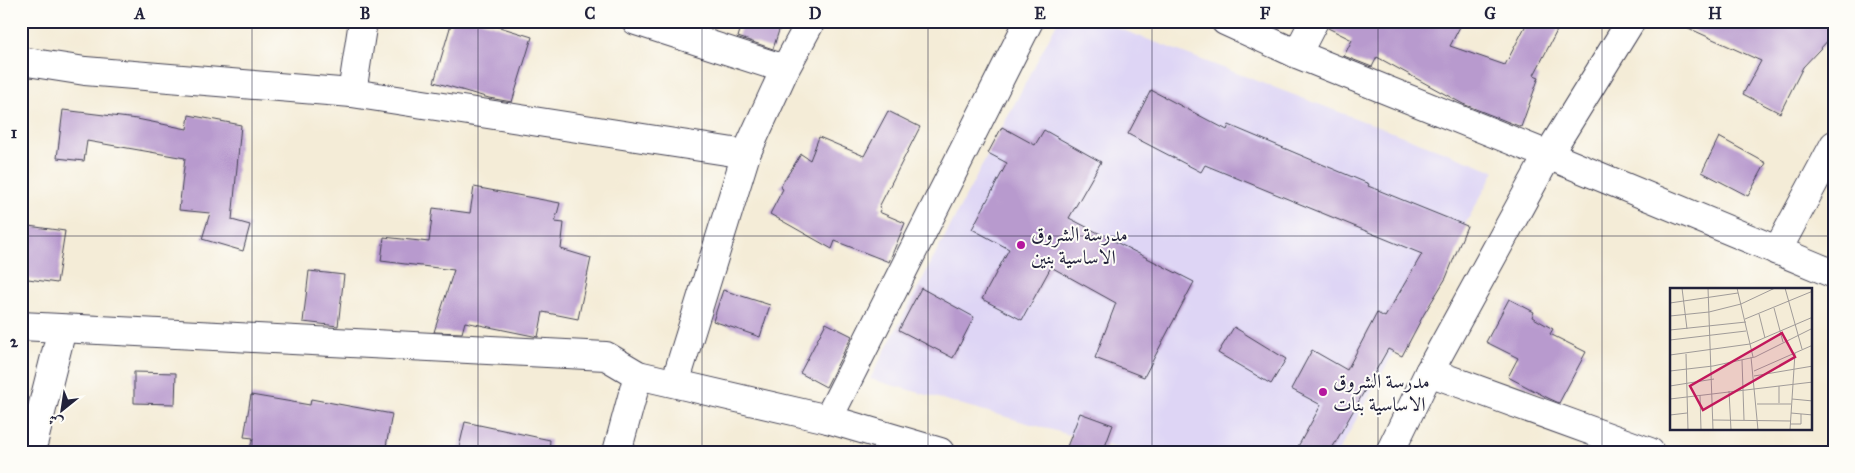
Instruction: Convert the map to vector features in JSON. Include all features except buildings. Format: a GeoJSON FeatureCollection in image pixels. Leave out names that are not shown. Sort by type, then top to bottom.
{"type":"FeatureCollection","features":[{"type":"Feature","properties":{"kind":"street"},"geometry":{"type":"LineString","coordinates":[[352,92],[363,21]]}},
{"type":"Feature","properties":{"kind":"street"},"geometry":{"type":"LineString","coordinates":[[636,21],[785,69]]}},
{"type":"Feature","properties":{"kind":"street"},"geometry":{"type":"LineString","coordinates":[[675,383],[746,154],[785,69],[811,21]]}},
{"type":"Feature","properties":{"kind":"street"},"geometry":{"type":"LineString","coordinates":[[828,419],[1029,21]]}},
{"type":"Feature","properties":{"kind":"street"},"geometry":{"type":"LineString","coordinates":[[1225,21],[1297,54],[1548,155],[1834,274]]}},
{"type":"Feature","properties":{"kind":"street"},"geometry":{"type":"LineString","coordinates":[[1297,54],[1314,21]]}},
{"type":"Feature","properties":{"kind":"street"},"geometry":{"type":"LineString","coordinates":[[1390,452],[1430,372],[1548,155],[1632,21]]}},
{"type":"Feature","properties":{"kind":"street"},"geometry":{"type":"LineString","coordinates":[[21,62],[85,71],[352,92],[746,154]]}},
{"type":"Feature","properties":{"kind":"street"},"geometry":{"type":"LineString","coordinates":[[1777,251],[1834,145]]}},
{"type":"Feature","properties":{"kind":"street"},"geometry":{"type":"LineString","coordinates":[[21,326],[606,356],[638,376],[828,419],[933,451]]}},
{"type":"Feature","properties":{"kind":"street"},"geometry":{"type":"LineString","coordinates":[[31,452],[62,329]]}},
{"type":"Feature","properties":{"kind":"street"},"geometry":{"type":"LineString","coordinates":[[1430,372],[1650,452]]}},
{"type":"Feature","properties":{"kind":"street"},"geometry":{"type":"LineString","coordinates":[[617,452],[638,376]]}},
{"type":"Feature","properties":{"kind":"shaded area"},"geometry":{"type":"Polygon","coordinates":[[[1058,21],[1099,21],[1495,171],[1338,452],[1131,452],[870,379],[1058,21]]]}},
{"type":"Feature","properties":{"kind":"place","name":"مدرسة الشروق الاساسية بنين"},"geometry":{"type":"Point","coordinates":[1021,245]}},
{"type":"Feature","properties":{"kind":"place","name":"مدرسة الشروق الاساسية بنات"},"geometry":{"type":"Point","coordinates":[1323,392]}}]}
